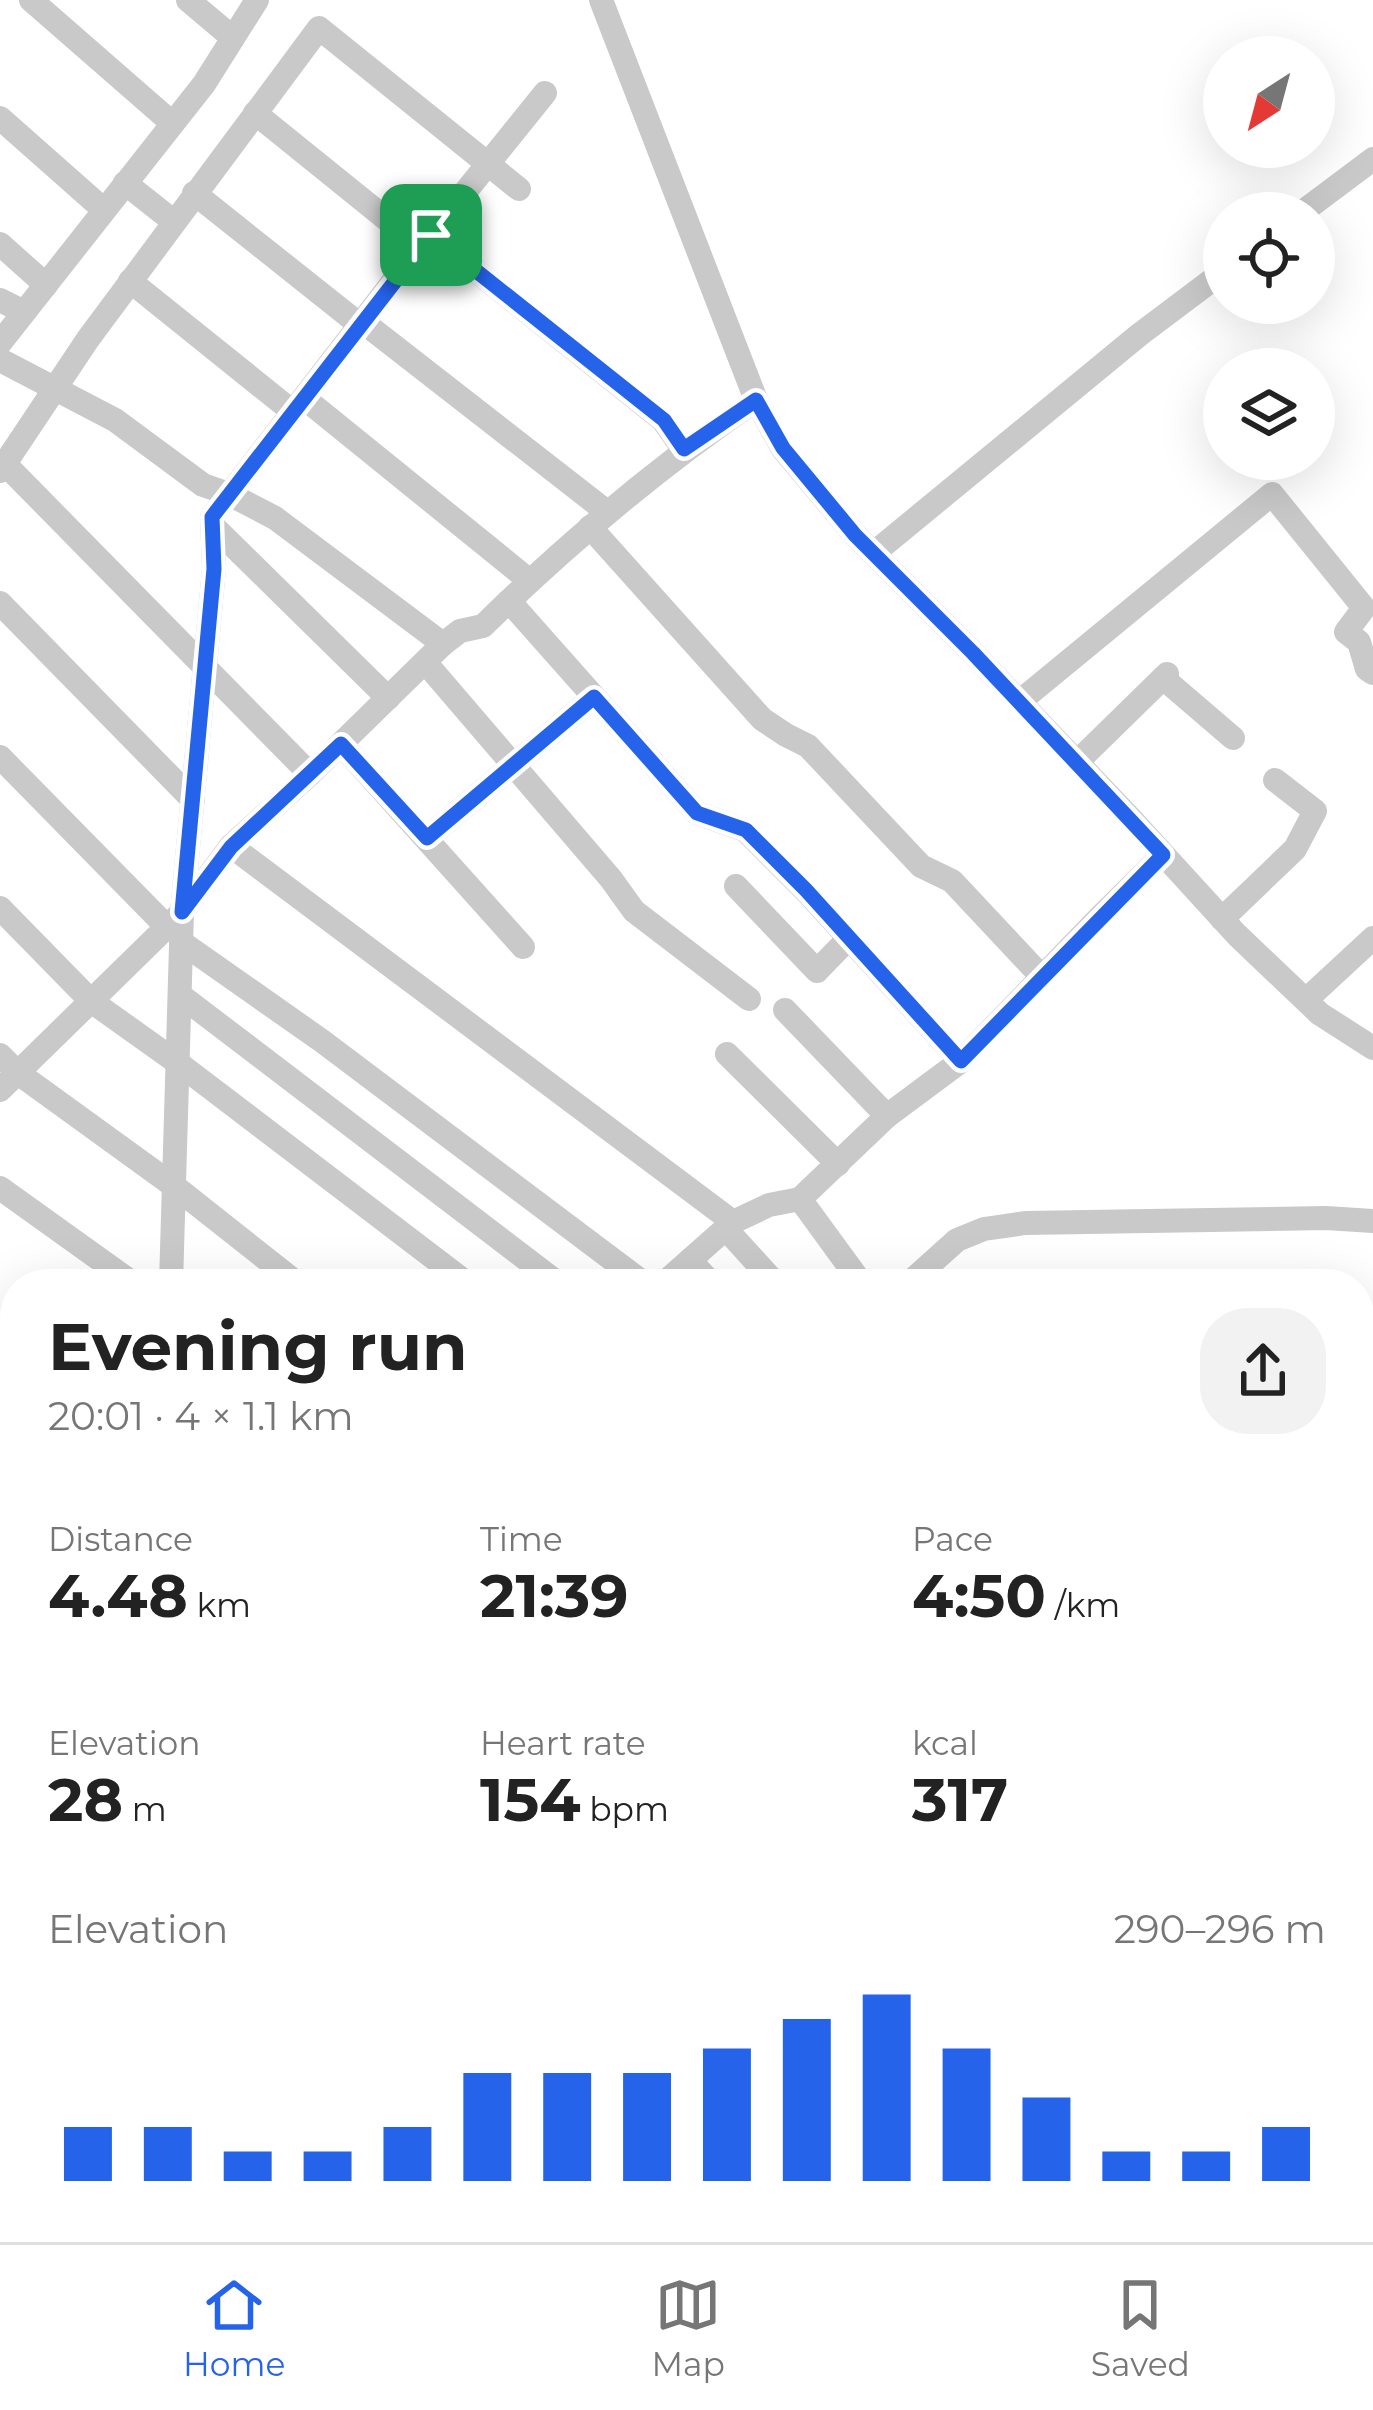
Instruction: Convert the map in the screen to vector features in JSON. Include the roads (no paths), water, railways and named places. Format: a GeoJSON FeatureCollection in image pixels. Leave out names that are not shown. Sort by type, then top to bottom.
{"type":"FeatureCollection","features":[{"type":"Feature","properties":{"kind":"street"},"geometry":{"type":"LineString","coordinates":[[31,0],[172,123]]}},
{"type":"Feature","properties":{"kind":"street"},"geometry":{"type":"LineString","coordinates":[[188,0],[233,38]]}},
{"type":"Feature","properties":{"kind":"street"},"geometry":{"type":"LineString","coordinates":[[0,343],[203,84],[257,0]]}},
{"type":"Feature","properties":{"kind":"street"},"geometry":{"type":"LineString","coordinates":[[601,0],[756,400],[783,448],[874,554],[1222,919],[1320,1014],[1373,1048]]}},
{"type":"Feature","properties":{"kind":"street"},"geometry":{"type":"LineString","coordinates":[[310,774],[2,467],[173,221],[319,28],[519,189]]}},
{"type":"Feature","properties":{"kind":"street"},"geometry":{"type":"LineString","coordinates":[[171,1269],[180,995],[177,927],[214,569],[212,517],[544,93]]}},
{"type":"Feature","properties":{"kind":"street"},"geometry":{"type":"LineString","coordinates":[[255,113],[664,420],[684,449]]}},
{"type":"Feature","properties":{"kind":"street"},"geometry":{"type":"LineString","coordinates":[[0,118],[104,210]]}},
{"type":"Feature","properties":{"kind":"street"},"geometry":{"type":"LineString","coordinates":[[1329,192],[1373,159]]}},
{"type":"Feature","properties":{"kind":"street"},"geometry":{"type":"LineString","coordinates":[[124,183],[173,221]]}},
{"type":"Feature","properties":{"kind":"street"},"geometry":{"type":"LineString","coordinates":[[194,193],[598,519],[762,719],[808,746],[921,866],[952,881],[1042,976]]}},
{"type":"Feature","properties":{"kind":"street"},"geometry":{"type":"LineString","coordinates":[[0,244],[46,285]]}},
{"type":"Feature","properties":{"kind":"street"},"geometry":{"type":"LineString","coordinates":[[130,281],[530,581]]}},
{"type":"Feature","properties":{"kind":"street"},"geometry":{"type":"LineString","coordinates":[[874,554],[1203,287]]}},
{"type":"Feature","properties":{"kind":"street"},"geometry":{"type":"LineString","coordinates":[[0,300],[24,312]]}},
{"type":"Feature","properties":{"kind":"street"},"geometry":{"type":"LineString","coordinates":[[0,360],[115,420],[203,484],[275,518],[434,653],[514,765],[634,911],[749,998]]}},
{"type":"Feature","properties":{"kind":"street"},"geometry":{"type":"LineString","coordinates":[[279,1269],[174,1186],[6,1073],[177,927],[231,847],[434,653],[460,632],[483,626],[598,519],[684,449],[756,400]]}},
{"type":"Feature","properties":{"kind":"street"},"geometry":{"type":"LineString","coordinates":[[1019,702],[1272,494],[1364,608],[1346,632],[1358,642],[1367,669],[1373,673]]}},
{"type":"Feature","properties":{"kind":"street"},"geometry":{"type":"LineString","coordinates":[[213,526],[388,698]]}},
{"type":"Feature","properties":{"kind":"street"},"geometry":{"type":"LineString","coordinates":[[509,601],[697,813],[746,830],[961,1061]]}},
{"type":"Feature","properties":{"kind":"street"},"geometry":{"type":"LineString","coordinates":[[0,603],[193,800]]}},
{"type":"Feature","properties":{"kind":"street"},"geometry":{"type":"LineString","coordinates":[[1077,762],[1165,676],[1233,739]]}},
{"type":"Feature","properties":{"kind":"street"},"geometry":{"type":"LineString","coordinates":[[427,838],[594,697]]}},
{"type":"Feature","properties":{"kind":"street"},"geometry":{"type":"LineString","coordinates":[[341,744],[523,947]]}},
{"type":"Feature","properties":{"kind":"street"},"geometry":{"type":"LineString","coordinates":[[0,757],[177,927],[625,1269]]}},
{"type":"Feature","properties":{"kind":"street"},"geometry":{"type":"LineString","coordinates":[[1222,919],[1295,849],[1315,811],[1275,780]]}},
{"type":"Feature","properties":{"kind":"street"},"geometry":{"type":"LineString","coordinates":[[231,847],[730,1225],[764,1269]]}},
{"type":"Feature","properties":{"kind":"street"},"geometry":{"type":"LineString","coordinates":[[680,1269],[730,1225],[769,1205],[800,1199],[887,1116],[961,1061],[1163,855]]}},
{"type":"Feature","properties":{"kind":"street"},"geometry":{"type":"LineString","coordinates":[[736,886],[817,970],[849,938]]}},
{"type":"Feature","properties":{"kind":"street"},"geometry":{"type":"LineString","coordinates":[[0,908],[91,1001],[448,1269]]}},
{"type":"Feature","properties":{"kind":"street"},"geometry":{"type":"LineString","coordinates":[[1306,1000],[1373,938]]}},
{"type":"Feature","properties":{"kind":"street"},"geometry":{"type":"LineString","coordinates":[[180,995],[539,1269]]}},
{"type":"Feature","properties":{"kind":"street"},"geometry":{"type":"LineString","coordinates":[[785,1010],[887,1116]]}},
{"type":"Feature","properties":{"kind":"street"},"geometry":{"type":"LineString","coordinates":[[727,1054],[838,1164]]}},
{"type":"Feature","properties":{"kind":"street"},"geometry":{"type":"LineString","coordinates":[[0,1188],[113,1269]]}},
{"type":"Feature","properties":{"kind":"street"},"geometry":{"type":"LineString","coordinates":[[800,1199],[851,1269]]}},
{"type":"Feature","properties":{"kind":"street"},"geometry":{"type":"LineString","coordinates":[[925,1269],[958,1240],[984,1229],[1025,1223],[1373,1221]]}},
{"type":"Feature","properties":{"kind":"street"},"geometry":{"type":"LineString","coordinates":[[690,1260],[698,1269]]}}]}
